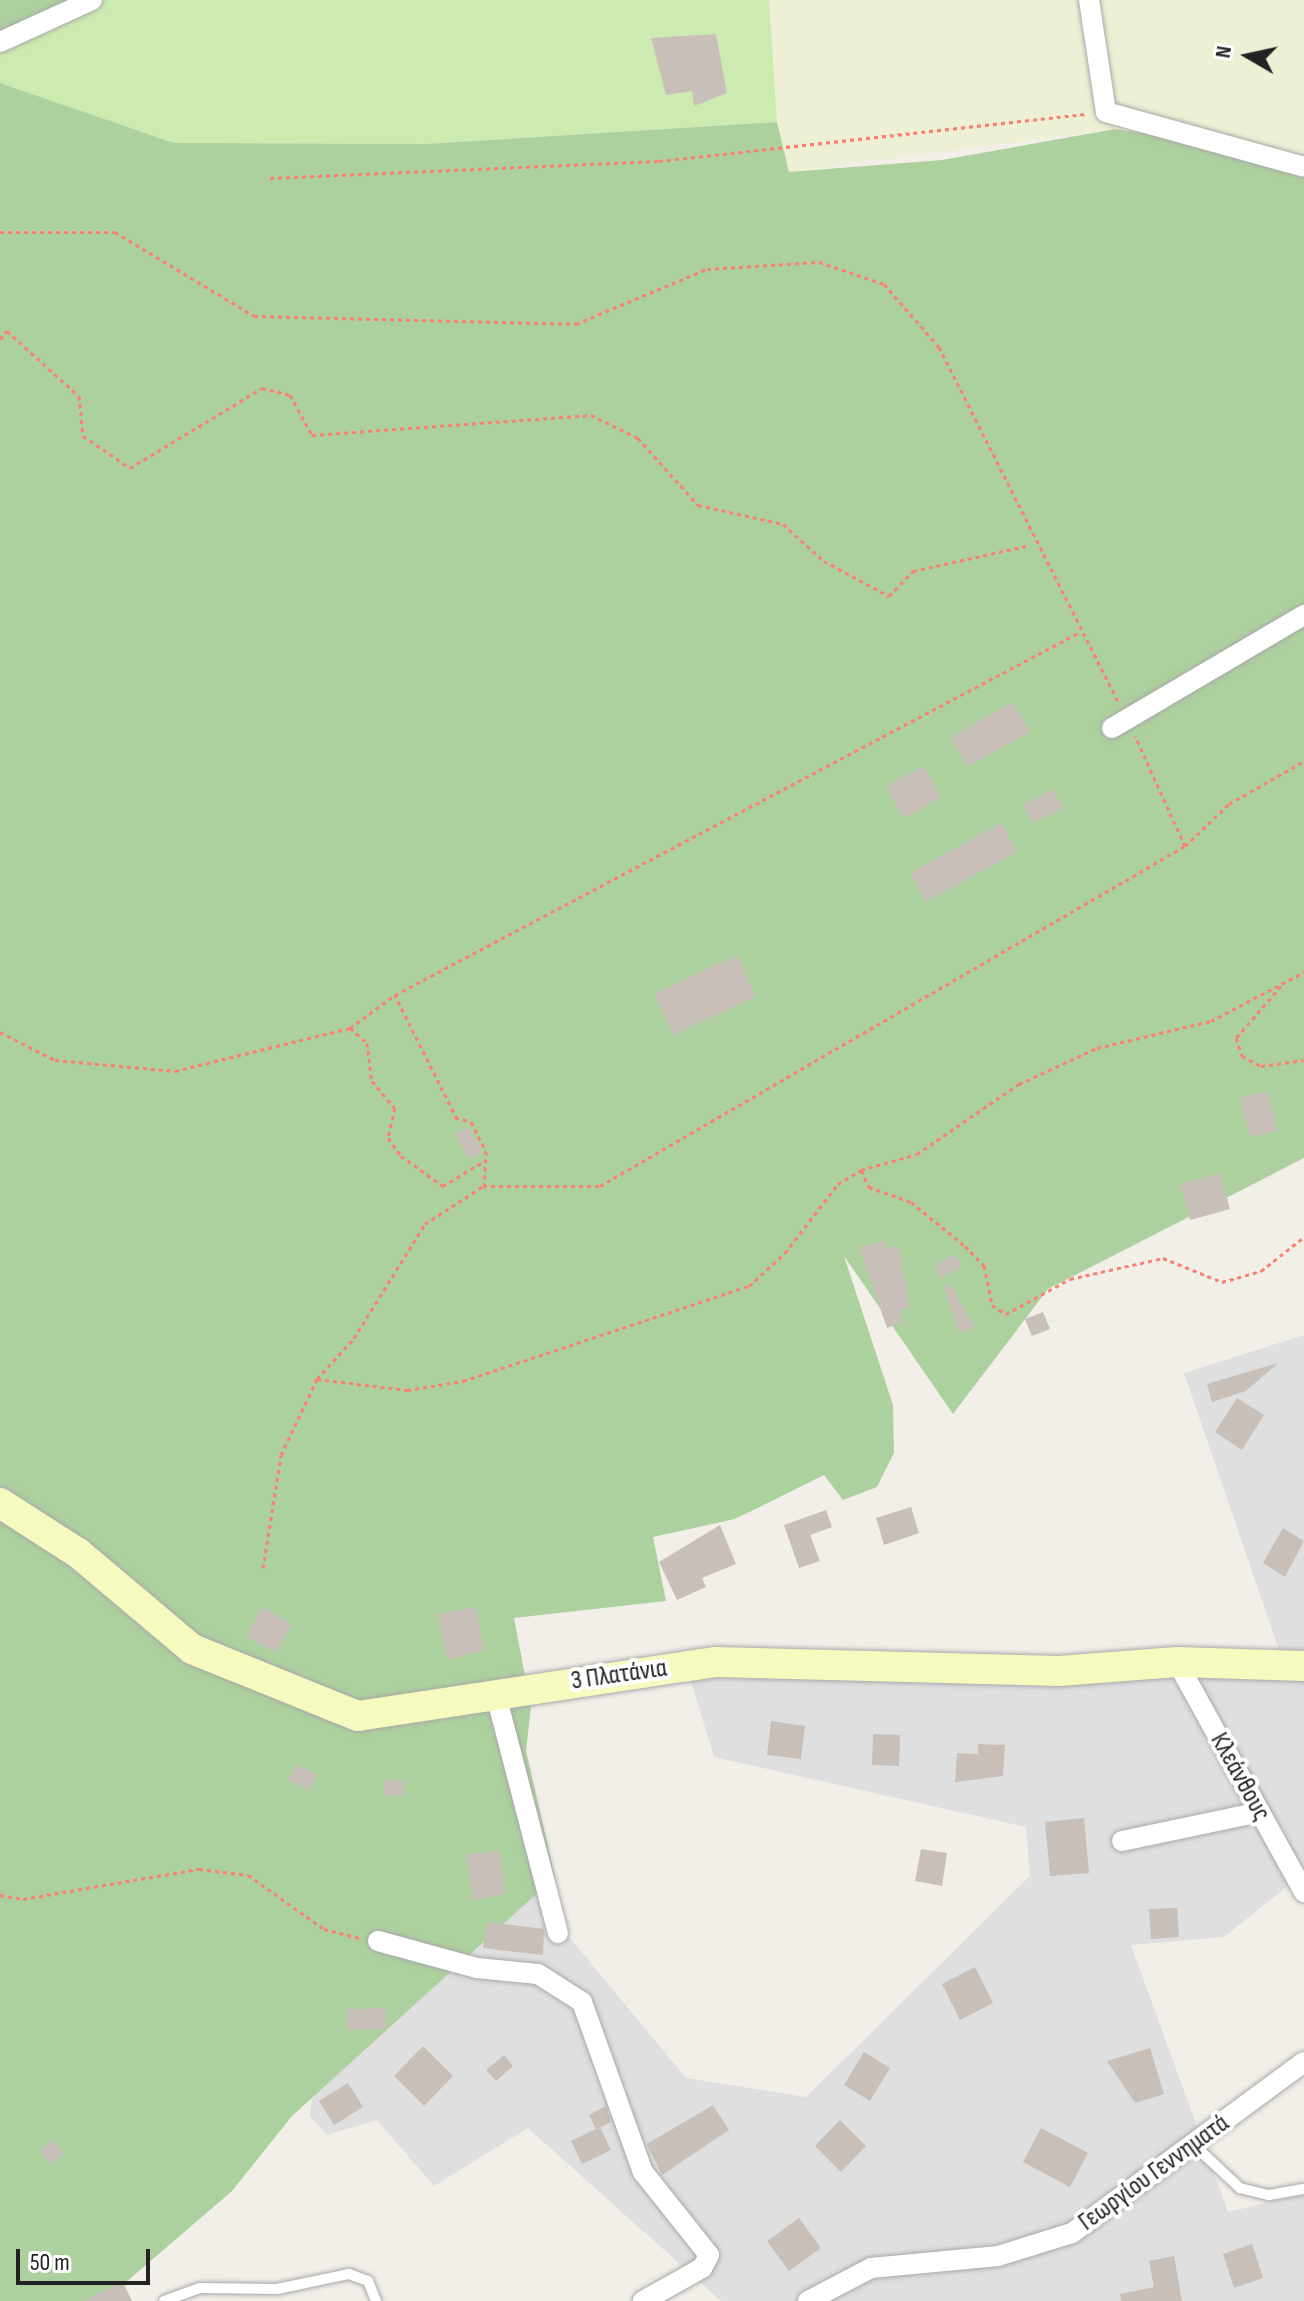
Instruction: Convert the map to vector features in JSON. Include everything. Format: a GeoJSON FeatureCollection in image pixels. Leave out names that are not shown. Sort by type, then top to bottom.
{"type":"FeatureCollection","features":[{"type":"Feature","properties":{"kind":"street"},"geometry":{"type":"LineString","coordinates":[[0,42],[92,0]]}},
{"type":"Feature","properties":{"kind":"street"},"geometry":{"type":"LineString","coordinates":[[1089,0],[1106,112],[1304,167]]}},
{"type":"Feature","properties":{"kind":"street"},"geometry":{"type":"LineString","coordinates":[[1120,724],[1304,615]]}},
{"type":"Feature","properties":{"kind":"street","name":"3 Πλατάνια"},"geometry":{"type":"LineString","coordinates":[[0,1503],[78,1553],[192,1649],[242,1675],[358,1716],[497,1699],[716,1662],[1059,1671],[1177,1662],[1304,1666]]}},
{"type":"Feature","properties":{"kind":"street","name":"Κλεάνθους"},"geometry":{"type":"LineString","coordinates":[[1177,1662],[1304,1892]]}},
{"type":"Feature","properties":{"kind":"street"},"geometry":{"type":"LineString","coordinates":[[497,1699],[558,1933]]}},
{"type":"Feature","properties":{"kind":"street"},"geometry":{"type":"LineString","coordinates":[[1122,1841],[1260,1812]]}},
{"type":"Feature","properties":{"kind":"street"},"geometry":{"type":"LineString","coordinates":[[378,1941],[477,1968],[538,1974],[582,2002],[643,2172],[709,2255],[702,2268],[643,2301]]}},
{"type":"Feature","properties":{"kind":"street","name":"Γεωργίου Γεννηματά"},"geometry":{"type":"LineString","coordinates":[[808,2301],[871,2268],[978,2259],[1055,2240],[1113,2209],[1304,2062]]}},
{"type":"Feature","properties":{"kind":"lane"},"geometry":{"type":"LineString","coordinates":[[1195,2146],[1240,2188],[1269,2195],[1304,2189]]}},
{"type":"Feature","properties":{"kind":"lane"},"geometry":{"type":"LineString","coordinates":[[164,2301],[200,2288],[277,2289],[349,2274],[368,2281],[376,2301]]}},
{"type":"Feature","properties":{"kind":"path"},"geometry":{"type":"LineString","coordinates":[[270,178],[659,161],[1106,112]]}},
{"type":"Feature","properties":{"kind":"path"},"geometry":{"type":"LineString","coordinates":[[0,232],[115,232],[254,316],[576,324],[707,269],[819,262],[884,284],[939,347],[1120,724],[1185,846]]}},
{"type":"Feature","properties":{"kind":"path"},"geometry":{"type":"LineString","coordinates":[[0,339],[7,331],[79,396],[83,436],[130,468],[262,388],[290,395],[312,435],[591,415],[638,438],[698,505],[783,524],[824,561],[889,596],[913,571],[1030,545]]}},
{"type":"Feature","properties":{"kind":"path"},"geometry":{"type":"LineString","coordinates":[[0,1032],[55,1060],[175,1071],[350,1028],[395,995],[1078,633]]}},
{"type":"Feature","properties":{"kind":"path"},"geometry":{"type":"LineString","coordinates":[[263,1568],[281,1455],[317,1379],[354,1338],[425,1224],[484,1186],[600,1186],[1185,846],[1229,804],[1304,761]]}},
{"type":"Feature","properties":{"kind":"path"},"geometry":{"type":"LineString","coordinates":[[317,1379],[407,1390],[463,1381],[749,1286],[785,1253],[838,1184],[861,1170],[917,1154],[1019,1084],[1097,1048],[1211,1021],[1304,972]]}},
{"type":"Feature","properties":{"kind":"path"},"geometry":{"type":"LineString","coordinates":[[1283,983],[1236,1038],[1242,1056],[1261,1066],[1304,1060]]}},
{"type":"Feature","properties":{"kind":"path"},"geometry":{"type":"LineString","coordinates":[[395,995],[456,1118],[471,1122],[483,1162],[484,1186]]}},
{"type":"Feature","properties":{"kind":"path"},"geometry":{"type":"LineString","coordinates":[[350,1028],[367,1043],[372,1081],[395,1108],[388,1138],[401,1156],[443,1186],[483,1162]]}},
{"type":"Feature","properties":{"kind":"path"},"geometry":{"type":"LineString","coordinates":[[861,1170],[869,1187],[911,1202],[965,1246],[984,1266],[992,1305],[1006,1314],[1070,1279],[1163,1258],[1182,1271],[1235,1278],[1261,1271],[1304,1237]]}},
{"type":"Feature","properties":{"kind":"path"},"geometry":{"type":"LineString","coordinates":[[0,1895],[23,1899],[199,1869],[248,1875],[332,1934],[378,1941]]}},
{"type":"Feature","properties":{"kind":"shaded area"},"geometry":{"type":"Polygon","coordinates":[[[1304,1335],[1304,1873],[1224,1937],[1131,1945],[1228,2212],[1304,2194],[1304,2301],[721,2301],[528,2128],[434,2186],[377,2120],[327,2135],[310,2116],[366,1628],[565,1932],[686,2078],[806,2097],[1030,1876],[1026,1827],[714,1757],[688,1671],[1289,1679],[1184,1373],[1304,1335]]]}},
{"type":"Feature","properties":{"kind":"green space"},"geometry":{"type":"Polygon","coordinates":[[[0,0],[769,0],[777,122],[424,144],[174,143],[0,83],[0,0]]]}},
{"type":"Feature","properties":{"kind":"green space"},"geometry":{"type":"Polygon","coordinates":[[[0,0],[77,0],[0,36],[0,0]]]}},
{"type":"Feature","properties":{"kind":"green space"},"geometry":{"type":"Polygon","coordinates":[[[769,0],[1304,0],[1304,158],[1115,129],[789,172],[777,122],[769,0]]]}},
{"type":"Feature","properties":{"kind":"green space"},"geometry":{"type":"Polygon","coordinates":[[[0,83],[174,143],[424,144],[777,122],[789,172],[942,160],[1115,129],[1304,158],[1304,1158],[1048,1289],[953,1414],[844,1256],[893,1405],[894,1453],[877,1487],[843,1500],[824,1475],[735,1519],[653,1537],[666,1601],[514,1618],[531,1707],[526,1751],[555,1877],[292,2116],[232,2191],[104,2301],[0,2301],[0,83]]]}},
{"type":"Feature","properties":{"kind":"building"},"geometry":{"type":"Polygon","coordinates":[[[716,34],[727,93],[694,106],[692,91],[666,95],[651,38],[716,34]]]}},
{"type":"Feature","properties":{"kind":"building"},"geometry":{"type":"Polygon","coordinates":[[[1013,702],[1030,732],[967,767],[951,737],[1013,702]]]}},
{"type":"Feature","properties":{"kind":"building"},"geometry":{"type":"Polygon","coordinates":[[[924,766],[941,798],[903,818],[886,786],[924,766]]]}},
{"type":"Feature","properties":{"kind":"building"},"geometry":{"type":"Polygon","coordinates":[[[1053,789],[1063,808],[1032,823],[1023,805],[1053,789]]]}},
{"type":"Feature","properties":{"kind":"building"},"geometry":{"type":"Polygon","coordinates":[[[1001,823],[1017,852],[926,902],[910,873],[1001,823]]]}},
{"type":"Feature","properties":{"kind":"building"},"geometry":{"type":"Polygon","coordinates":[[[737,955],[756,996],[674,1035],[654,994],[737,955]]]}},
{"type":"Feature","properties":{"kind":"building"},"geometry":{"type":"Polygon","coordinates":[[[1268,1091],[1277,1131],[1250,1137],[1240,1098],[1268,1091]]]}},
{"type":"Feature","properties":{"kind":"building"},"geometry":{"type":"Polygon","coordinates":[[[468,1127],[482,1152],[469,1159],[455,1134],[468,1127]]]}},
{"type":"Feature","properties":{"kind":"building"},"geometry":{"type":"Polygon","coordinates":[[[1220,1173],[1230,1209],[1190,1220],[1180,1184],[1220,1173]]]}},
{"type":"Feature","properties":{"kind":"building"},"geometry":{"type":"Polygon","coordinates":[[[885,1241],[887,1249],[898,1245],[910,1307],[899,1311],[903,1322],[887,1328],[859,1247],[885,1241]]]}},
{"type":"Feature","properties":{"kind":"building"},"geometry":{"type":"Polygon","coordinates":[[[956,1254],[962,1267],[940,1278],[934,1265],[956,1254]]]}},
{"type":"Feature","properties":{"kind":"building"},"geometry":{"type":"Polygon","coordinates":[[[950,1284],[975,1327],[959,1333],[944,1287],[950,1284]]]}},
{"type":"Feature","properties":{"kind":"building"},"geometry":{"type":"Polygon","coordinates":[[[1043,1312],[1050,1329],[1032,1336],[1025,1319],[1043,1312]]]}},
{"type":"Feature","properties":{"kind":"building"},"geometry":{"type":"Polygon","coordinates":[[[1278,1363],[1246,1391],[1212,1402],[1207,1384],[1278,1363]]]}},
{"type":"Feature","properties":{"kind":"building"},"geometry":{"type":"Polygon","coordinates":[[[1237,1398],[1264,1415],[1242,1450],[1215,1432],[1237,1398]]]}},
{"type":"Feature","properties":{"kind":"building"},"geometry":{"type":"Polygon","coordinates":[[[911,1507],[919,1533],[884,1545],[876,1518],[911,1507]]]}},
{"type":"Feature","properties":{"kind":"building"},"geometry":{"type":"Polygon","coordinates":[[[826,1510],[832,1527],[810,1535],[820,1561],[799,1568],[784,1525],[826,1510]]]}},
{"type":"Feature","properties":{"kind":"building"},"geometry":{"type":"Polygon","coordinates":[[[720,1525],[736,1564],[702,1578],[706,1587],[677,1600],[659,1562],[720,1525]]]}},
{"type":"Feature","properties":{"kind":"building"},"geometry":{"type":"Polygon","coordinates":[[[1283,1528],[1304,1541],[1285,1577],[1263,1563],[1283,1528]]]}},
{"type":"Feature","properties":{"kind":"building"},"geometry":{"type":"Polygon","coordinates":[[[262,1607],[292,1624],[276,1653],[246,1637],[262,1607]]]}},
{"type":"Feature","properties":{"kind":"building"},"geometry":{"type":"Polygon","coordinates":[[[476,1607],[484,1650],[447,1660],[438,1614],[476,1607]]]}},
{"type":"Feature","properties":{"kind":"building"},"geometry":{"type":"Polygon","coordinates":[[[771,1721],[805,1726],[801,1759],[767,1755],[771,1721]]]}},
{"type":"Feature","properties":{"kind":"building"},"geometry":{"type":"Polygon","coordinates":[[[873,1734],[900,1735],[899,1766],[872,1765],[873,1734]]]}},
{"type":"Feature","properties":{"kind":"building"},"geometry":{"type":"Polygon","coordinates":[[[978,1744],[1005,1745],[1003,1776],[955,1782],[957,1753],[978,1754],[978,1744]]]}},
{"type":"Feature","properties":{"kind":"building"},"geometry":{"type":"Polygon","coordinates":[[[296,1764],[317,1775],[309,1790],[288,1780],[296,1764]]]}},
{"type":"Feature","properties":{"kind":"building"},"geometry":{"type":"Polygon","coordinates":[[[384,1779],[405,1781],[403,1796],[383,1795],[384,1779]]]}},
{"type":"Feature","properties":{"kind":"building"},"geometry":{"type":"Polygon","coordinates":[[[1084,1818],[1089,1873],[1050,1876],[1045,1822],[1084,1818]]]}},
{"type":"Feature","properties":{"kind":"building"},"geometry":{"type":"Polygon","coordinates":[[[921,1849],[947,1853],[942,1886],[915,1881],[921,1849]]]}},
{"type":"Feature","properties":{"kind":"building"},"geometry":{"type":"Polygon","coordinates":[[[499,1850],[506,1894],[473,1900],[466,1855],[499,1850]]]}},
{"type":"Feature","properties":{"kind":"building"},"geometry":{"type":"Polygon","coordinates":[[[1177,1908],[1179,1937],[1151,1939],[1149,1909],[1177,1908]]]}},
{"type":"Feature","properties":{"kind":"building"},"geometry":{"type":"Polygon","coordinates":[[[487,1922],[544,1929],[543,1955],[483,1948],[487,1922]]]}},
{"type":"Feature","properties":{"kind":"building"},"geometry":{"type":"Polygon","coordinates":[[[975,1967],[993,2003],[960,2020],[942,1984],[975,1967]]]}},
{"type":"Feature","properties":{"kind":"building"},"geometry":{"type":"Polygon","coordinates":[[[386,2008],[386,2029],[348,2030],[347,2009],[386,2008]]]}},
{"type":"Feature","properties":{"kind":"building"},"geometry":{"type":"Polygon","coordinates":[[[423,2046],[453,2076],[424,2106],[394,2076],[423,2046]]]}},
{"type":"Feature","properties":{"kind":"building"},"geometry":{"type":"Polygon","coordinates":[[[1150,2048],[1164,2094],[1135,2103],[1107,2061],[1150,2048]]]}},
{"type":"Feature","properties":{"kind":"building"},"geometry":{"type":"Polygon","coordinates":[[[864,2052],[890,2068],[870,2101],[844,2085],[864,2052]]]}},
{"type":"Feature","properties":{"kind":"building"},"geometry":{"type":"Polygon","coordinates":[[[504,2055],[513,2066],[496,2081],[486,2070],[504,2055]]]}},
{"type":"Feature","properties":{"kind":"building"},"geometry":{"type":"Polygon","coordinates":[[[348,2083],[363,2107],[334,2125],[319,2101],[348,2083]]]}},
{"type":"Feature","properties":{"kind":"building"},"geometry":{"type":"Polygon","coordinates":[[[713,2105],[729,2130],[662,2175],[647,2144],[713,2105]]]}},
{"type":"Feature","properties":{"kind":"building"},"geometry":{"type":"Polygon","coordinates":[[[606,2106],[611,2122],[596,2129],[589,2115],[606,2106]]]}},
{"type":"Feature","properties":{"kind":"building"},"geometry":{"type":"Polygon","coordinates":[[[840,2120],[866,2146],[841,2172],[815,2146],[840,2120]]]}},
{"type":"Feature","properties":{"kind":"building"},"geometry":{"type":"Polygon","coordinates":[[[600,2127],[611,2150],[582,2164],[571,2141],[600,2127]]]}},
{"type":"Feature","properties":{"kind":"building"},"geometry":{"type":"Polygon","coordinates":[[[1041,2128],[1088,2153],[1070,2187],[1023,2162],[1041,2128]]]}},
{"type":"Feature","properties":{"kind":"building"},"geometry":{"type":"Polygon","coordinates":[[[54,2140],[64,2154],[50,2164],[40,2150],[54,2140]]]}},
{"type":"Feature","properties":{"kind":"building"},"geometry":{"type":"Polygon","coordinates":[[[799,2218],[821,2248],[789,2271],[767,2241],[799,2218]]]}},
{"type":"Feature","properties":{"kind":"building"},"geometry":{"type":"Polygon","coordinates":[[[1252,2244],[1263,2278],[1234,2288],[1223,2254],[1252,2244]]]}},
{"type":"Feature","properties":{"kind":"building"},"geometry":{"type":"Polygon","coordinates":[[[1174,2256],[1182,2301],[1121,2301],[1120,2294],[1154,2287],[1149,2261],[1174,2256]]]}},
{"type":"Feature","properties":{"kind":"building"},"geometry":{"type":"Polygon","coordinates":[[[123,2282],[132,2301],[82,2301],[123,2282]]]}}]}
